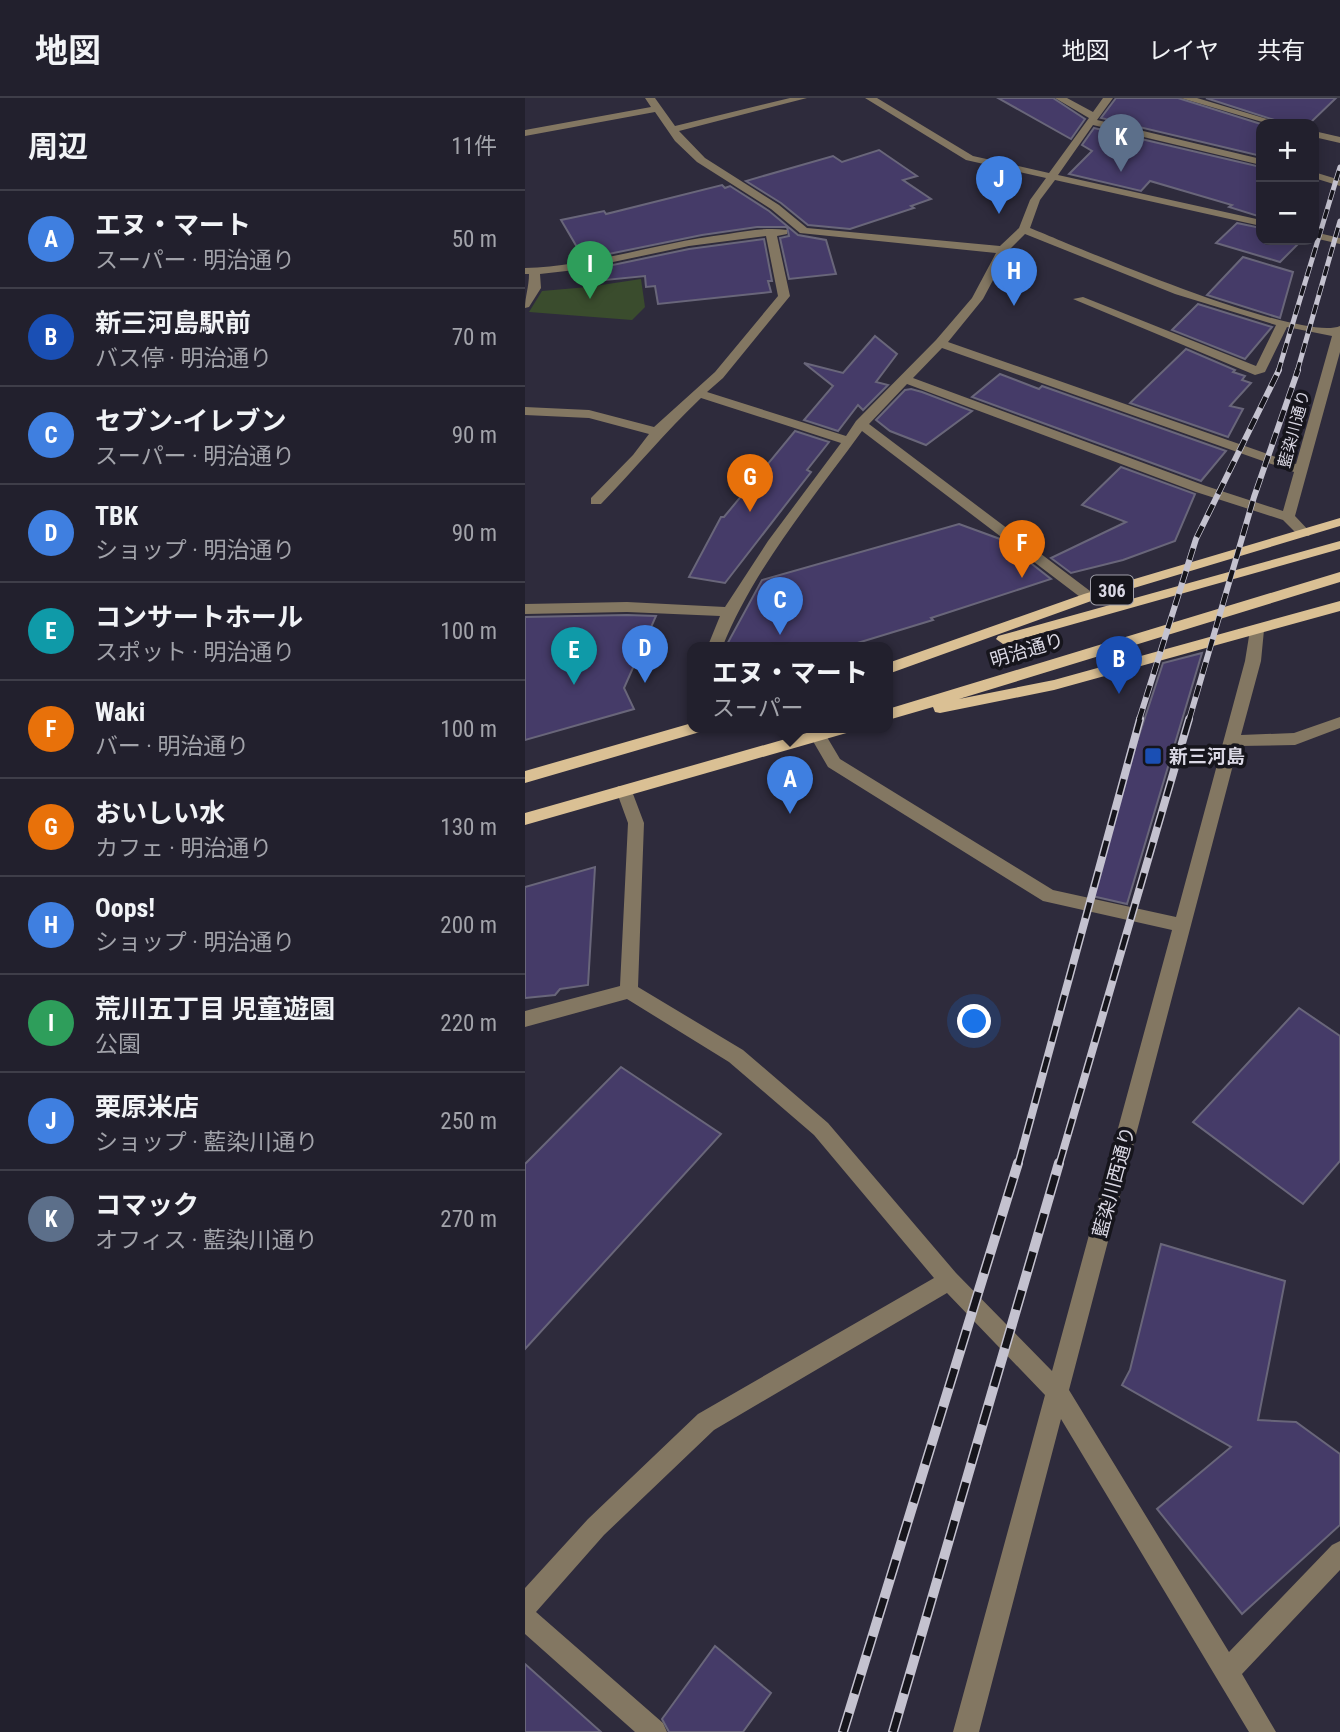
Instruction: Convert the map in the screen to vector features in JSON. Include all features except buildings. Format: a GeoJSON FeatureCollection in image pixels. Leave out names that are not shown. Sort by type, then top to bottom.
{"type":"FeatureCollection","features":[{"type":"Feature","properties":{"kind":"main road","name":"306"},"geometry":{"type":"LineString","coordinates":[[893,668],[1089,597],[1340,522]]}},
{"type":"Feature","properties":{"kind":"main road","name":"明治通り"},"geometry":{"type":"LineString","coordinates":[[893,669],[1340,545]]}},
{"type":"Feature","properties":{"kind":"main road","name":"明治通り"},"geometry":{"type":"LineString","coordinates":[[893,714],[1340,577]]}},
{"type":"Feature","properties":{"kind":"main road"},"geometry":{"type":"LineString","coordinates":[[893,715],[1054,685],[1340,606]]}},
{"type":"Feature","properties":{"kind":"main road"},"geometry":{"type":"LineString","coordinates":[[525,777],[687,730]]}},
{"type":"Feature","properties":{"kind":"main road"},"geometry":{"type":"LineString","coordinates":[[525,819],[828,733]]}},
{"type":"Feature","properties":{"kind":"street"},"geometry":{"type":"LineString","coordinates":[[650,98],[673,130],[701,160],[775,207],[804,231]]}},
{"type":"Feature","properties":{"kind":"street"},"geometry":{"type":"LineString","coordinates":[[673,130],[802,98]]}},
{"type":"Feature","properties":{"kind":"street"},"geometry":{"type":"LineString","coordinates":[[870,98],[970,158],[1256,222]]}},
{"type":"Feature","properties":{"kind":"street"},"geometry":{"type":"LineString","coordinates":[[1060,98],[1093,119],[1256,161]]}},
{"type":"Feature","properties":{"kind":"street"},"geometry":{"type":"LineString","coordinates":[[717,642],[729,612],[773,544],[861,424],[940,343],[977,299],[1003,250],[1024,229],[1035,200],[1108,98]]}},
{"type":"Feature","properties":{"kind":"street"},"geometry":{"type":"LineString","coordinates":[[1186,98],[1261,119]]}},
{"type":"Feature","properties":{"kind":"street"},"geometry":{"type":"LineString","coordinates":[[525,133],[656,108]]}},
{"type":"Feature","properties":{"kind":"street"},"geometry":{"type":"LineString","coordinates":[[1319,135],[1340,140]]}},
{"type":"Feature","properties":{"kind":"street"},"geometry":{"type":"LineString","coordinates":[[1319,177],[1340,183]]}},
{"type":"Feature","properties":{"kind":"street"},"geometry":{"type":"LineString","coordinates":[[1024,229],[1172,289],[1282,325],[1340,333]]}},
{"type":"Feature","properties":{"kind":"street"},"geometry":{"type":"LineString","coordinates":[[525,305],[535,288],[529,271],[569,268],[659,247],[771,232],[804,231],[1003,250]]}},
{"type":"Feature","properties":{"kind":"street"},"geometry":{"type":"LineString","coordinates":[[596,501],[638,458],[657,432],[700,394],[784,296],[771,232]]}},
{"type":"Feature","properties":{"kind":"street"},"geometry":{"type":"LineString","coordinates":[[1319,236],[1340,241]]}},
{"type":"Feature","properties":{"kind":"street"},"geometry":{"type":"LineString","coordinates":[[1079,299],[1259,372],[1282,325]]}},
{"type":"Feature","properties":{"kind":"street","name":"藍染川通り"},"geometry":{"type":"LineString","coordinates":[[1289,517],[1340,333]]}},
{"type":"Feature","properties":{"kind":"street"},"geometry":{"type":"LineString","coordinates":[[940,343],[1301,470]]}},
{"type":"Feature","properties":{"kind":"street"},"geometry":{"type":"LineString","coordinates":[[904,379],[1201,489],[1289,517],[1304,533]]}},
{"type":"Feature","properties":{"kind":"street"},"geometry":{"type":"LineString","coordinates":[[700,394],[848,441]]}},
{"type":"Feature","properties":{"kind":"street"},"geometry":{"type":"LineString","coordinates":[[525,411],[589,414],[657,432]]}},
{"type":"Feature","properties":{"kind":"street"},"geometry":{"type":"LineString","coordinates":[[861,424],[1089,597]]}},
{"type":"Feature","properties":{"kind":"street"},"geometry":{"type":"LineString","coordinates":[[525,609],[627,607],[729,612]]}},
{"type":"Feature","properties":{"kind":"street","name":"藍染川西通り"},"geometry":{"type":"LineString","coordinates":[[967,1732],[1253,662],[1257,631]]}},
{"type":"Feature","properties":{"kind":"street"},"geometry":{"type":"LineString","coordinates":[[1231,741],[1295,739],[1340,722]]}},
{"type":"Feature","properties":{"kind":"street"},"geometry":{"type":"LineString","coordinates":[[818,736],[834,763],[1049,896],[1182,925]]}},
{"type":"Feature","properties":{"kind":"street"},"geometry":{"type":"LineString","coordinates":[[624,790],[636,823],[629,991]]}},
{"type":"Feature","properties":{"kind":"street"},"geometry":{"type":"LineString","coordinates":[[525,1019],[629,991],[736,1056],[821,1129],[949,1280],[1058,1393],[1258,1730]]}},
{"type":"Feature","properties":{"kind":"street"},"geometry":{"type":"LineString","coordinates":[[525,1606],[596,1527],[706,1422],[949,1280]]}},
{"type":"Feature","properties":{"kind":"street"},"geometry":{"type":"LineString","coordinates":[[1226,1673],[1340,1553]]}},
{"type":"Feature","properties":{"kind":"street"},"geometry":{"type":"LineString","coordinates":[[525,1618],[654,1732]]}},
{"type":"Feature","properties":{"kind":"green space"},"geometry":{"type":"Polygon","coordinates":[[[641,279],[645,307],[632,320],[529,312],[542,291],[641,279]]]}},
{"type":"Feature","properties":{"kind":"railway"},"geometry":{"type":"LineString","coordinates":[[1278,372],[1340,167]]}},
{"type":"Feature","properties":{"kind":"railway"},"geometry":{"type":"LineString","coordinates":[[1297,372],[1340,221]]}},
{"type":"Feature","properties":{"kind":"railway"},"geometry":{"type":"LineString","coordinates":[[1139,720],[1196,539],[1279,370]]}},
{"type":"Feature","properties":{"kind":"railway"},"geometry":{"type":"LineString","coordinates":[[1189,720],[1254,497],[1298,370]]}},
{"type":"Feature","properties":{"kind":"railway"},"geometry":{"type":"LineString","coordinates":[[1018,1165],[1140,719]]}},
{"type":"Feature","properties":{"kind":"railway"},"geometry":{"type":"LineString","coordinates":[[1059,1165],[1189,719]]}},
{"type":"Feature","properties":{"kind":"railway"},"geometry":{"type":"LineString","coordinates":[[843,1732],[1018,1163]]}},
{"type":"Feature","properties":{"kind":"railway"},"geometry":{"type":"LineString","coordinates":[[893,1732],[1059,1163]]}},
{"type":"Feature","properties":{"kind":"place","name":"コマック"},"geometry":{"type":"Point","coordinates":[1121,172]}},
{"type":"Feature","properties":{"kind":"place","name":"栗原米店"},"geometry":{"type":"Point","coordinates":[999,214]}},
{"type":"Feature","properties":{"kind":"place","name":"荒川五丁目 児童遊園"},"geometry":{"type":"Point","coordinates":[590,299]}},
{"type":"Feature","properties":{"kind":"place","name":"Oops!"},"geometry":{"type":"Point","coordinates":[1014,306]}},
{"type":"Feature","properties":{"kind":"place","name":"おいしい水"},"geometry":{"type":"Point","coordinates":[750,512]}},
{"type":"Feature","properties":{"kind":"place","name":"Waki"},"geometry":{"type":"Point","coordinates":[1022,578]}},
{"type":"Feature","properties":{"kind":"place","name":"セブン-イレブン"},"geometry":{"type":"Point","coordinates":[780,635]}},
{"type":"Feature","properties":{"kind":"place","name":"TBK"},"geometry":{"type":"Point","coordinates":[645,683]}},
{"type":"Feature","properties":{"kind":"place","name":"コンサートホール"},"geometry":{"type":"Point","coordinates":[574,685]}},
{"type":"Feature","properties":{"kind":"place","name":"新三河島駅前"},"geometry":{"type":"Point","coordinates":[1119,694]}},
{"type":"Feature","properties":{"kind":"place","name":"新三河島"},"geometry":{"type":"Point","coordinates":[1153,756]}},
{"type":"Feature","properties":{"kind":"place","name":"エヌ・マート"},"geometry":{"type":"Point","coordinates":[790,814]}}]}
